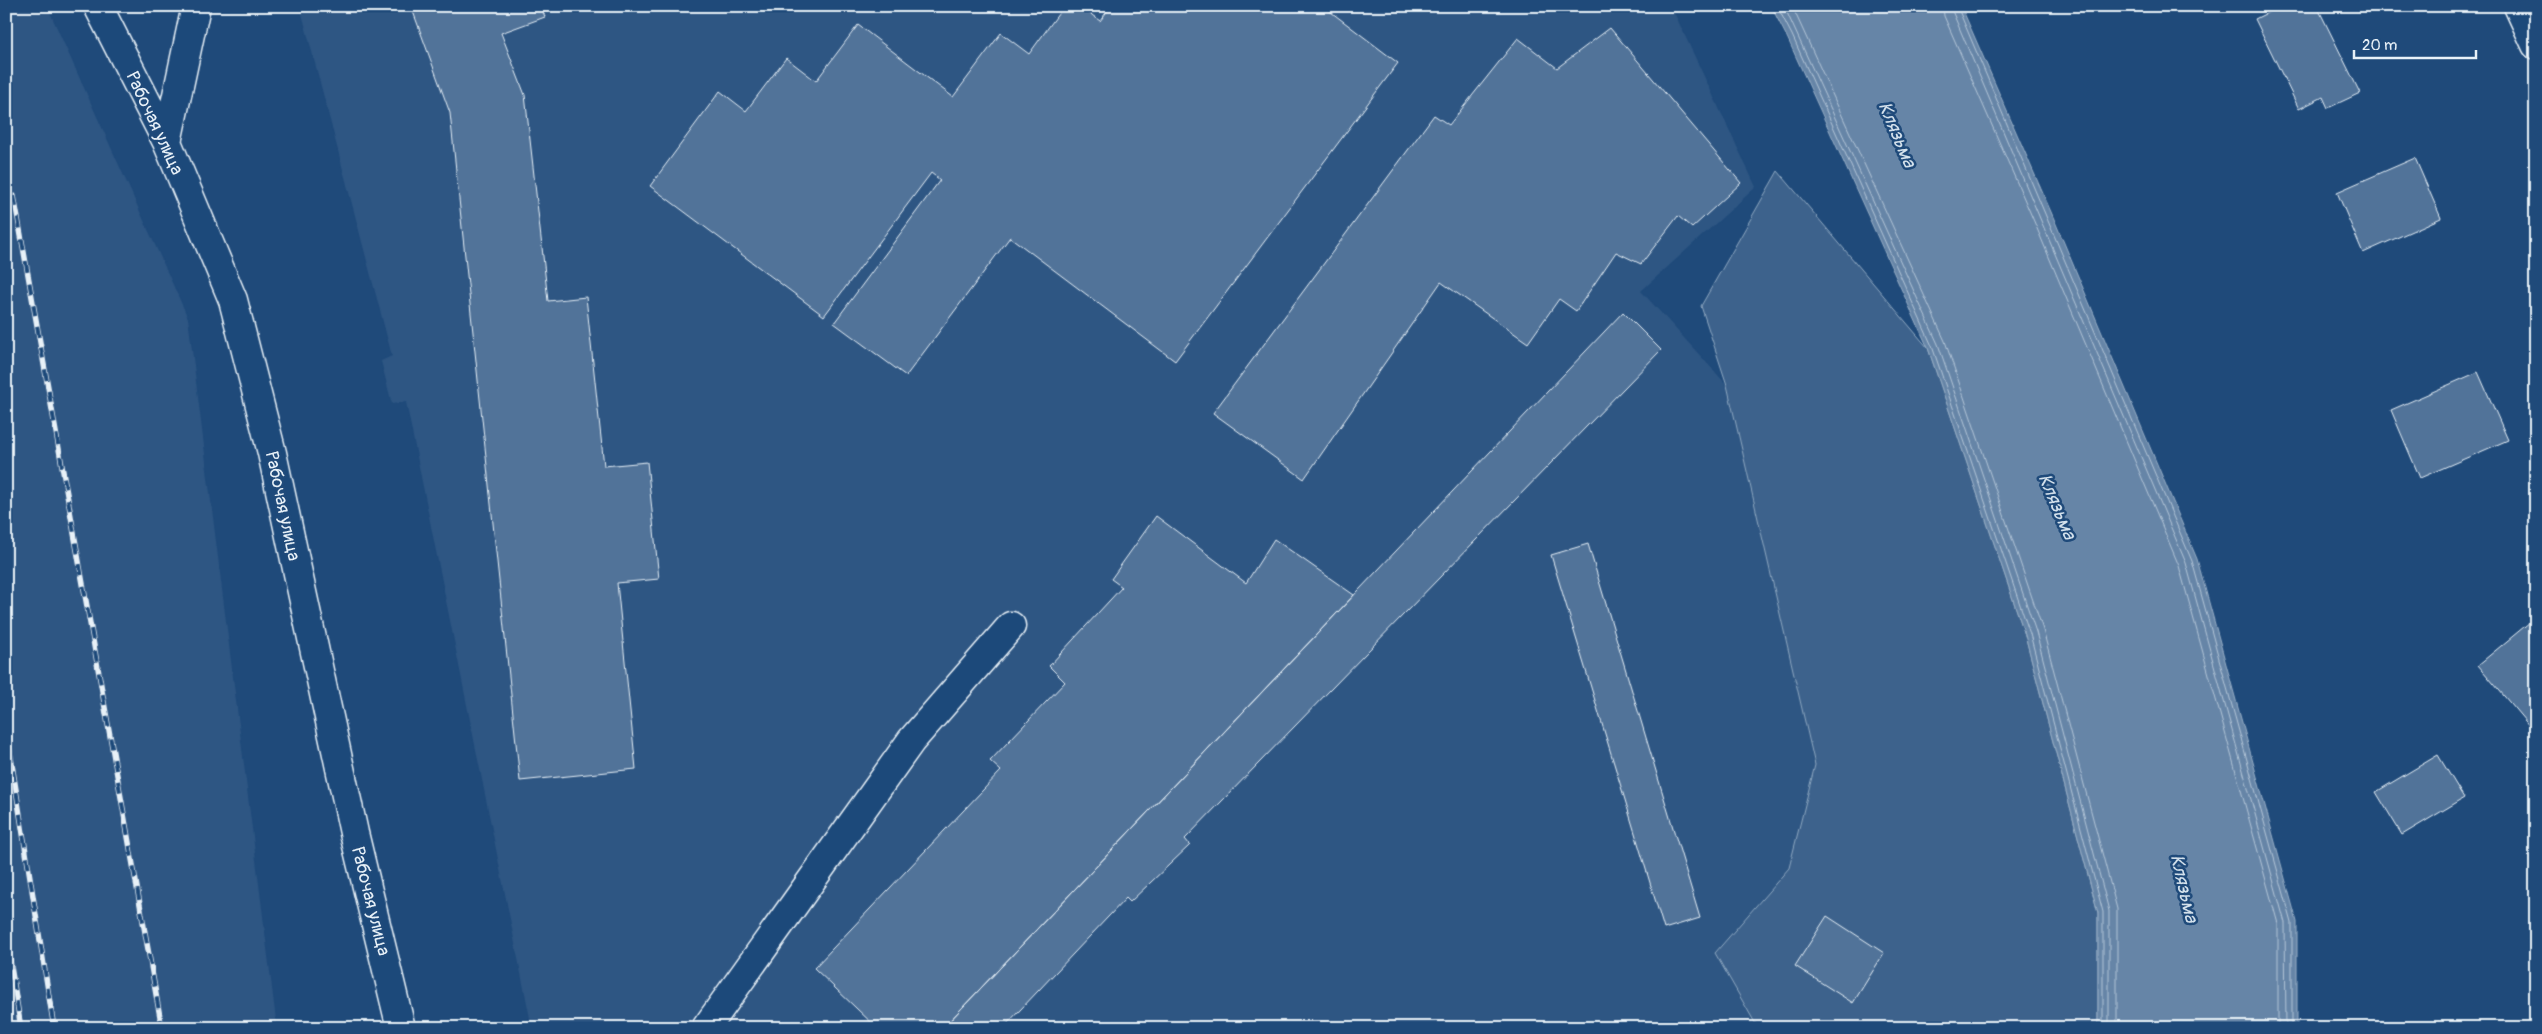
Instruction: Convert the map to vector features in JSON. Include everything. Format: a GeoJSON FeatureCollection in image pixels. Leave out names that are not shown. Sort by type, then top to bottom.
{"type":"FeatureCollection","features":[{"type":"Feature","properties":{"kind":"street","name":"Рабочая улица"},"geometry":{"type":"LineString","coordinates":[[98,6],[167,142],[233,300],[272,453],[354,833],[401,1028]]}},
{"type":"Feature","properties":{"kind":"street"},"geometry":{"type":"LineString","coordinates":[[167,142],[196,6]]}},
{"type":"Feature","properties":{"kind":"street"},"geometry":{"type":"LineString","coordinates":[[2518,6],[2536,45]]}},
{"type":"Feature","properties":{"kind":"street"},"geometry":{"type":"LineString","coordinates":[[706,1028],[911,741],[1012,626]]}},
{"type":"Feature","properties":{"kind":"shaded area"},"geometry":{"type":"Polygon","coordinates":[[[6,6],[47,6],[188,318],[277,1028],[6,1028],[6,6]]]}},
{"type":"Feature","properties":{"kind":"shaded area"},"geometry":{"type":"Polygon","coordinates":[[[300,6],[1671,6],[1756,187],[1641,291],[1727,385],[1815,765],[1789,868],[1715,953],[1758,1028],[532,1028],[406,402],[392,404],[381,361],[392,356],[300,6]]]}},
{"type":"Feature","properties":{"kind":"shaded area"},"geometry":{"type":"Polygon","coordinates":[[[1778,171],[1928,348],[2025,635],[2098,913],[2098,1028],[1758,1028],[1715,953],[1789,868],[1815,765],[1727,385],[1701,306],[1778,171]]]}},
{"type":"Feature","properties":{"kind":"water","name":"Клязьма"},"geometry":{"type":"Polygon","coordinates":[[[1771,6],[1961,6],[2051,212],[2197,559],[2297,922],[2297,1028],[2098,1028],[2098,913],[2025,635],[1928,348],[1787,37],[1771,6]]]}},
{"type":"Feature","properties":{"kind":"building"},"geometry":{"type":"Polygon","coordinates":[[[411,6],[541,6],[545,17],[501,33],[525,95],[548,301],[586,297],[604,466],[647,462],[659,579],[617,583],[636,769],[520,781],[450,113],[411,6]]]}},
{"type":"Feature","properties":{"kind":"building"},"geometry":{"type":"Polygon","coordinates":[[[1064,6],[1080,6],[1100,21],[1111,6],[1323,6],[1398,63],[1175,361],[1010,237],[906,376],[834,323],[940,180],[931,173],[824,316],[650,186],[720,91],[746,111],[786,58],[816,81],[858,25],[953,97],[1001,33],[1029,54],[1064,6]]]}},
{"type":"Feature","properties":{"kind":"building"},"geometry":{"type":"Polygon","coordinates":[[[2281,6],[2317,6],[2360,93],[2328,108],[2323,97],[2299,109],[2255,19],[2281,6]]]}},
{"type":"Feature","properties":{"kind":"building"},"geometry":{"type":"Polygon","coordinates":[[[1610,28],[1741,183],[1692,228],[1678,216],[1641,264],[1616,252],[1576,311],[1559,299],[1528,343],[1441,282],[1304,479],[1213,413],[1434,115],[1449,125],[1518,38],[1557,68],[1610,28]]]}},
{"type":"Feature","properties":{"kind":"building"},"geometry":{"type":"Polygon","coordinates":[[[2415,158],[2441,218],[2363,253],[2337,192],[2415,158]]]}},
{"type":"Feature","properties":{"kind":"building"},"geometry":{"type":"Polygon","coordinates":[[[1623,312],[1661,350],[1185,839],[1190,845],[1130,902],[1126,898],[1003,1028],[943,1028],[1623,312]]]}},
{"type":"Feature","properties":{"kind":"building"},"geometry":{"type":"Polygon","coordinates":[[[2478,372],[2508,440],[2420,478],[2391,410],[2478,372]]]}},
{"type":"Feature","properties":{"kind":"building"},"geometry":{"type":"Polygon","coordinates":[[[1156,516],[1246,583],[1274,539],[1354,595],[943,1028],[877,1028],[814,968],[1001,771],[990,761],[1065,682],[1049,666],[1122,587],[1111,579],[1156,516]]]}},
{"type":"Feature","properties":{"kind":"building"},"geometry":{"type":"Polygon","coordinates":[[[1588,544],[1700,918],[1664,929],[1551,555],[1588,544]]]}},
{"type":"Feature","properties":{"kind":"building"},"geometry":{"type":"Polygon","coordinates":[[[2536,617],[2536,734],[2478,665],[2536,617]]]}},
{"type":"Feature","properties":{"kind":"building"},"geometry":{"type":"Polygon","coordinates":[[[2438,755],[2464,798],[2402,835],[2376,792],[2438,755]]]}},
{"type":"Feature","properties":{"kind":"building"},"geometry":{"type":"Polygon","coordinates":[[[1827,916],[1884,953],[1853,1003],[1795,966],[1827,916]]]}},
{"type":"Feature","properties":{"kind":"railway"},"geometry":{"type":"LineString","coordinates":[[14,196],[162,1028]]}},
{"type":"Feature","properties":{"kind":"railway"},"geometry":{"type":"LineString","coordinates":[[6,727],[54,1028]]}},
{"type":"Feature","properties":{"kind":"railway"},"geometry":{"type":"LineString","coordinates":[[6,936],[21,1028]]}}]}
